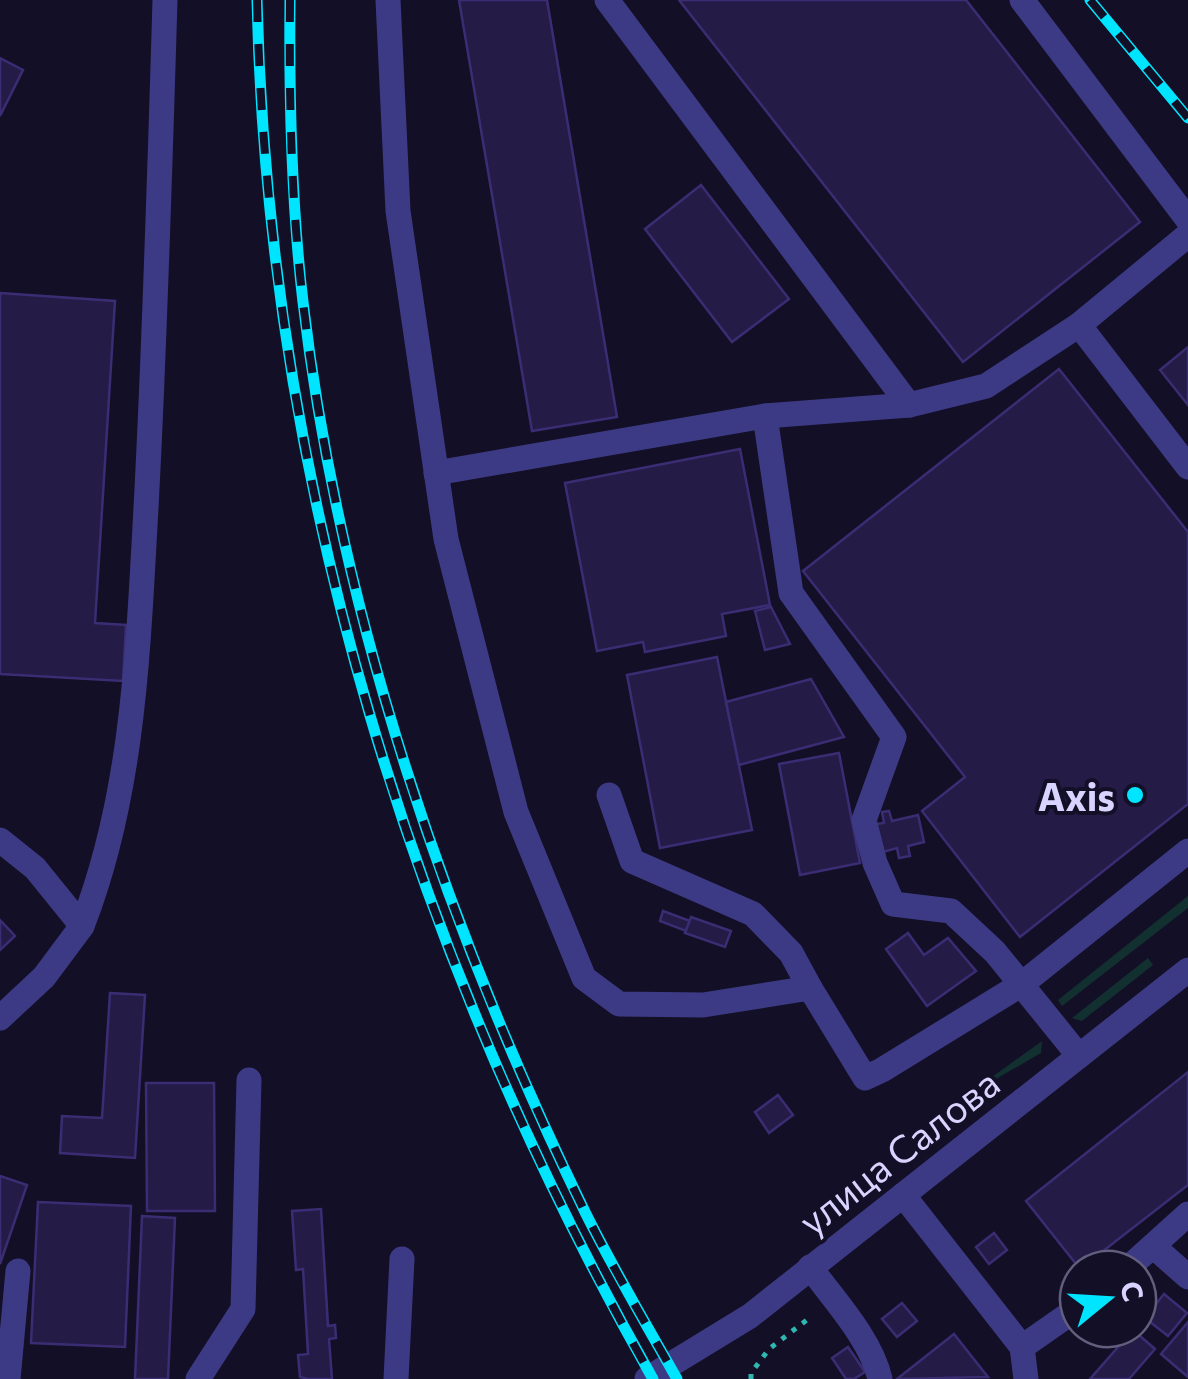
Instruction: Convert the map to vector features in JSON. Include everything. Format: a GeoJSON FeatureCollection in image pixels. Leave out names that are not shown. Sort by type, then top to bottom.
{"type":"FeatureCollection","features":[{"type":"Feature","properties":{"kind":"street"},"geometry":{"type":"LineString","coordinates":[[0,1018],[44,976],[82,926],[102,874],[132,724],[154,366],[166,0]]}},
{"type":"Feature","properties":{"kind":"street"},"geometry":{"type":"LineString","coordinates":[[388,0],[398,211],[446,539],[516,812],[584,978],[619,1004],[703,1006],[810,988]]}},
{"type":"Feature","properties":{"kind":"street"},"geometry":{"type":"LineString","coordinates":[[607,0],[909,405]]}},
{"type":"Feature","properties":{"kind":"street"},"geometry":{"type":"LineString","coordinates":[[1022,0],[1188,220]]}},
{"type":"Feature","properties":{"kind":"street"},"geometry":{"type":"LineString","coordinates":[[436,474],[765,416],[909,405],[986,386],[1079,326],[1188,235]]}},
{"type":"Feature","properties":{"kind":"street"},"geometry":{"type":"LineString","coordinates":[[1079,326],[1188,467]]}},
{"type":"Feature","properties":{"kind":"street"},"geometry":{"type":"LineString","coordinates":[[765,416],[791,593],[894,737],[864,820],[875,863],[893,904],[951,911],[995,952],[1079,1056]]}},
{"type":"Feature","properties":{"kind":"street"},"geometry":{"type":"LineString","coordinates":[[609,796],[632,861],[753,914],[790,953],[865,1078],[1022,984],[1188,851]]}},
{"type":"Feature","properties":{"kind":"street"},"geometry":{"type":"LineString","coordinates":[[0,840],[35,868],[82,926]]}},
{"type":"Feature","properties":{"kind":"street","name":"улица Салова"},"geometry":{"type":"LineString","coordinates":[[647,1379],[750,1316],[1188,970]]}},
{"type":"Feature","properties":{"kind":"street"},"geometry":{"type":"LineString","coordinates":[[198,1379],[243,1309],[248,1080]]}},
{"type":"Feature","properties":{"kind":"street"},"geometry":{"type":"LineString","coordinates":[[903,1195],[1022,1347],[1026,1379]]}},
{"type":"Feature","properties":{"kind":"street"},"geometry":{"type":"LineString","coordinates":[[1149,1249],[1188,1214]]}},
{"type":"Feature","properties":{"kind":"street"},"geometry":{"type":"LineString","coordinates":[[1152,1246],[1188,1277]]}},
{"type":"Feature","properties":{"kind":"street"},"geometry":{"type":"LineString","coordinates":[[396,1379],[402,1259]]}},
{"type":"Feature","properties":{"kind":"street"},"geometry":{"type":"LineString","coordinates":[[810,1267],[860,1338],[877,1366],[880,1379]]}},
{"type":"Feature","properties":{"kind":"street"},"geometry":{"type":"LineString","coordinates":[[8,1379],[18,1271]]}},
{"type":"Feature","properties":{"kind":"street"},"geometry":{"type":"LineString","coordinates":[[1022,1347],[1058,1322]]}},
{"type":"Feature","properties":{"kind":"path"},"geometry":{"type":"LineString","coordinates":[[751,1379],[751,1372],[769,1349],[822,1308]]}},
{"type":"Feature","properties":{"kind":"green space"},"geometry":{"type":"Polygon","coordinates":[[[1188,896],[1188,908],[1062,1006],[1058,1000],[1188,896]]]}},
{"type":"Feature","properties":{"kind":"green space"},"geometry":{"type":"Polygon","coordinates":[[[1148,958],[1153,965],[1082,1021],[1072,1018],[1148,958]]]}},
{"type":"Feature","properties":{"kind":"green space"},"geometry":{"type":"Polygon","coordinates":[[[1042,1041],[1041,1053],[960,1100],[1042,1041]]]}},
{"type":"Feature","properties":{"kind":"building"},"geometry":{"type":"Polygon","coordinates":[[[459,0],[547,0],[617,417],[532,431],[459,0]]]}},
{"type":"Feature","properties":{"kind":"building"},"geometry":{"type":"Polygon","coordinates":[[[679,0],[966,0],[1140,222],[963,362],[679,0]]]}},
{"type":"Feature","properties":{"kind":"building"},"geometry":{"type":"Polygon","coordinates":[[[0,58],[23,70],[0,116],[0,58]]]}},
{"type":"Feature","properties":{"kind":"building"},"geometry":{"type":"Polygon","coordinates":[[[701,185],[789,299],[732,342],[645,229],[701,185]]]}},
{"type":"Feature","properties":{"kind":"building"},"geometry":{"type":"Polygon","coordinates":[[[0,293],[115,301],[95,623],[126,625],[123,681],[0,674],[0,293]]]}},
{"type":"Feature","properties":{"kind":"building"},"geometry":{"type":"Polygon","coordinates":[[[1188,347],[1188,405],[1160,370],[1188,347]]]}},
{"type":"Feature","properties":{"kind":"building"},"geometry":{"type":"Polygon","coordinates":[[[1059,369],[1188,532],[1188,804],[1020,937],[922,811],[965,777],[803,571],[1059,369]]]}},
{"type":"Feature","properties":{"kind":"building"},"geometry":{"type":"Polygon","coordinates":[[[740,449],[770,605],[722,614],[726,636],[645,652],[643,642],[597,651],[565,483],[740,449]]]}},
{"type":"Feature","properties":{"kind":"building"},"geometry":{"type":"Polygon","coordinates":[[[771,607],[790,644],[765,650],[755,611],[771,607]]]}},
{"type":"Feature","properties":{"kind":"building"},"geometry":{"type":"Polygon","coordinates":[[[717,657],[752,830],[660,848],[627,675],[717,657]]]}},
{"type":"Feature","properties":{"kind":"building"},"geometry":{"type":"Polygon","coordinates":[[[811,679],[844,737],[739,765],[726,702],[811,679]]]}},
{"type":"Feature","properties":{"kind":"building"},"geometry":{"type":"Polygon","coordinates":[[[839,753],[860,863],[800,875],[779,764],[839,753]]]}},
{"type":"Feature","properties":{"kind":"building"},"geometry":{"type":"Polygon","coordinates":[[[889,811],[892,821],[918,815],[924,842],[908,846],[910,856],[899,858],[897,848],[883,852],[876,824],[884,823],[882,812],[889,811]]]}},
{"type":"Feature","properties":{"kind":"building"},"geometry":{"type":"Polygon","coordinates":[[[663,911],[690,921],[686,931],[660,921],[663,911]]]}},
{"type":"Feature","properties":{"kind":"building"},"geometry":{"type":"Polygon","coordinates":[[[691,917],[731,931],[725,947],[685,933],[691,917]]]}},
{"type":"Feature","properties":{"kind":"building"},"geometry":{"type":"Polygon","coordinates":[[[0,920],[15,936],[0,950],[0,920]]]}},
{"type":"Feature","properties":{"kind":"building"},"geometry":{"type":"Polygon","coordinates":[[[908,933],[924,955],[948,938],[976,971],[927,1006],[886,949],[908,933]]]}},
{"type":"Feature","properties":{"kind":"building"},"geometry":{"type":"Polygon","coordinates":[[[110,993],[145,995],[135,1158],[60,1153],[62,1116],[102,1118],[110,993]]]}},
{"type":"Feature","properties":{"kind":"building"},"geometry":{"type":"Polygon","coordinates":[[[1188,1072],[1188,1185],[1106,1249],[1064,1249],[1026,1201],[1188,1072]]]}},
{"type":"Feature","properties":{"kind":"building"},"geometry":{"type":"Polygon","coordinates":[[[146,1083],[214,1083],[215,1211],[147,1211],[146,1083]]]}},
{"type":"Feature","properties":{"kind":"building"},"geometry":{"type":"Polygon","coordinates":[[[778,1095],[793,1115],[769,1133],[755,1112],[778,1095]]]}},
{"type":"Feature","properties":{"kind":"building"},"geometry":{"type":"Polygon","coordinates":[[[0,1176],[27,1185],[0,1264],[0,1176]]]}},
{"type":"Feature","properties":{"kind":"building"},"geometry":{"type":"Polygon","coordinates":[[[38,1202],[131,1206],[125,1347],[31,1343],[38,1202]]]}},
{"type":"Feature","properties":{"kind":"building"},"geometry":{"type":"Polygon","coordinates":[[[321,1209],[328,1326],[335,1325],[336,1338],[329,1339],[332,1379],[308,1379],[300,1377],[298,1355],[308,1354],[303,1269],[296,1270],[292,1211],[321,1209]]]}},
{"type":"Feature","properties":{"kind":"building"},"geometry":{"type":"Polygon","coordinates":[[[142,1216],[175,1218],[168,1379],[135,1379],[142,1216]]]}},
{"type":"Feature","properties":{"kind":"building"},"geometry":{"type":"Polygon","coordinates":[[[994,1233],[1007,1250],[989,1264],[976,1247],[994,1233]]]}},
{"type":"Feature","properties":{"kind":"building"},"geometry":{"type":"Polygon","coordinates":[[[1164,1294],[1187,1313],[1168,1336],[1158,1328],[1158,1302],[1164,1294]]]}},
{"type":"Feature","properties":{"kind":"building"},"geometry":{"type":"Polygon","coordinates":[[[902,1303],[917,1321],[897,1337],[882,1319],[902,1303]]]}},
{"type":"Feature","properties":{"kind":"building"},"geometry":{"type":"Polygon","coordinates":[[[1188,1322],[1188,1377],[1161,1354],[1188,1322]]]}},
{"type":"Feature","properties":{"kind":"building"},"geometry":{"type":"Polygon","coordinates":[[[954,1334],[988,1377],[897,1379],[954,1334]]]}},
{"type":"Feature","properties":{"kind":"building"},"geometry":{"type":"Polygon","coordinates":[[[848,1347],[865,1372],[854,1379],[846,1379],[832,1358],[848,1347]]]}},
{"type":"Feature","properties":{"kind":"building"},"geometry":{"type":"Polygon","coordinates":[[[1116,1349],[1155,1349],[1129,1379],[1090,1379],[1116,1349]]]}},
{"type":"Feature","properties":{"kind":"railway"},"geometry":{"type":"LineString","coordinates":[[257,0],[267,182],[290,361],[324,539],[370,714],[426,886],[492,1054],[568,1219],[653,1379]]}},
{"type":"Feature","properties":{"kind":"railway"},"geometry":{"type":"LineString","coordinates":[[290,0],[292,151],[303,302],[320,420],[372,654],[406,769],[488,996],[586,1214],[677,1379]]}},
{"type":"Feature","properties":{"kind":"railway"},"geometry":{"type":"LineString","coordinates":[[1090,0],[1188,118]]}},
{"type":"Feature","properties":{"kind":"place","name":"Axis"},"geometry":{"type":"Point","coordinates":[1135,795]}}]}
